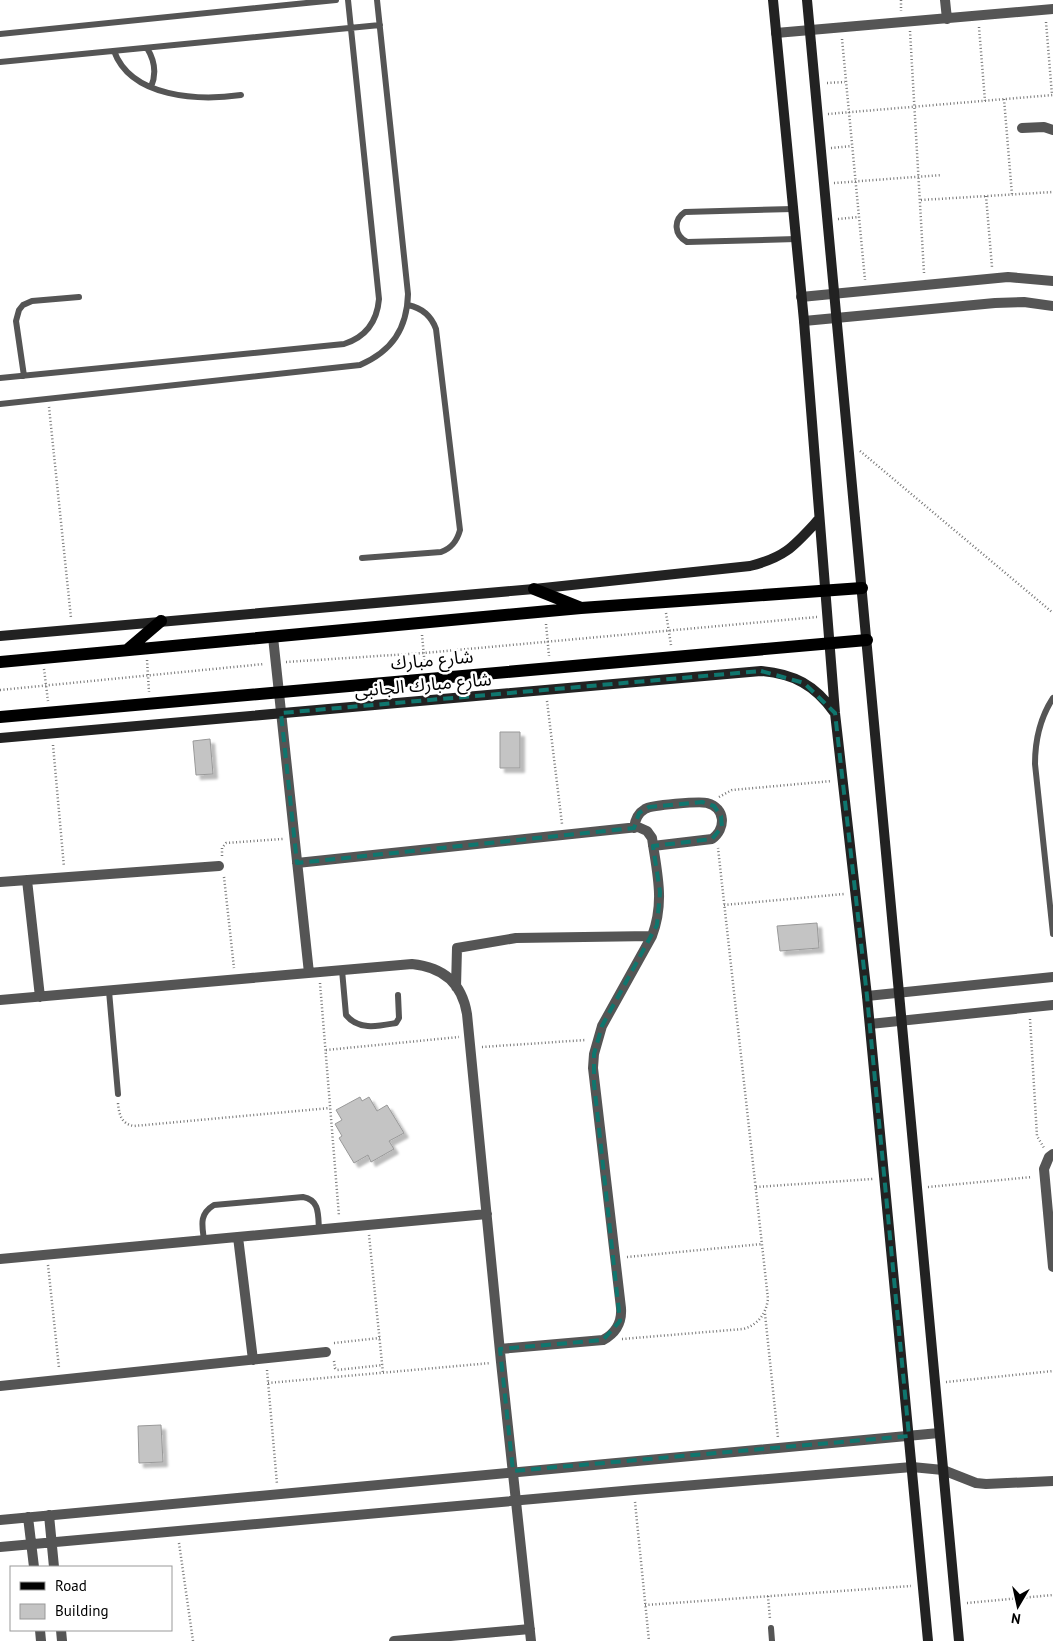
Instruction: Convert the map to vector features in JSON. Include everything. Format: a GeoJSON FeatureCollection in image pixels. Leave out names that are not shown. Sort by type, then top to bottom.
{"type":"FeatureCollection","features":[{"type":"Feature","properties":{"kind":"main road"},"geometry":{"type":"LineString","coordinates":[[774,0],[804,321],[835,713],[870,1024],[928,1641]]}},
{"type":"Feature","properties":{"kind":"main road"},"geometry":{"type":"LineString","coordinates":[[807,0],[959,1641]]}},
{"type":"Feature","properties":{"kind":"main road"},"geometry":{"type":"LineString","coordinates":[[0,636],[534,589],[750,566],[768,562],[783,554],[794,546],[819,519]]}},
{"type":"Feature","properties":{"kind":"main road"},"geometry":{"type":"LineString","coordinates":[[0,662],[581,608],[862,588]]}},
{"type":"Feature","properties":{"kind":"main road"},"geometry":{"type":"LineString","coordinates":[[534,589],[581,608]]}},
{"type":"Feature","properties":{"kind":"main road"},"geometry":{"type":"LineString","coordinates":[[127,650],[161,621]]}},
{"type":"Feature","properties":{"kind":"main road","name":"شارع مبارك"},"geometry":{"type":"LineString","coordinates":[[0,717],[867,640]]}},
{"type":"Feature","properties":{"kind":"main road","name":"شارع مبارك الجانبى"},"geometry":{"type":"LineString","coordinates":[[0,738],[761,671],[790,676],[804,683],[816,691],[835,713]]}},
{"type":"Feature","properties":{"kind":"street"},"geometry":{"type":"LineString","coordinates":[[945,0],[947,18]]}},
{"type":"Feature","properties":{"kind":"street"},"geometry":{"type":"LineString","coordinates":[[776,33],[1049,9]]}},
{"type":"Feature","properties":{"kind":"street"},"geometry":{"type":"LineString","coordinates":[[1022,128],[1044,127],[1053,130]]}},
{"type":"Feature","properties":{"kind":"street"},"geometry":{"type":"LineString","coordinates":[[801,296],[993,278],[1026,277],[1053,281]]}},
{"type":"Feature","properties":{"kind":"street"},"geometry":{"type":"LineString","coordinates":[[804,321],[995,302],[1024,302],[1053,306]]}},
{"type":"Feature","properties":{"kind":"street"},"geometry":{"type":"LineString","coordinates":[[273,637],[298,863],[314,973]]}},
{"type":"Feature","properties":{"kind":"street"},"geometry":{"type":"LineString","coordinates":[[634,828],[634,822],[639,813],[649,807],[702,802],[714,806],[718,810],[722,827],[712,839],[653,846]]}},
{"type":"Feature","properties":{"kind":"street"},"geometry":{"type":"LineString","coordinates":[[298,863],[634,828],[643,828],[652,838],[660,902],[657,925],[602,1026],[597,1039],[593,1061],[621,1314],[620,1321],[614,1332],[603,1340],[500,1349]]}},
{"type":"Feature","properties":{"kind":"street"},"geometry":{"type":"LineString","coordinates":[[0,882],[222,867]]}},
{"type":"Feature","properties":{"kind":"street"},"geometry":{"type":"LineString","coordinates":[[28,880],[40,996]]}},
{"type":"Feature","properties":{"kind":"street"},"geometry":{"type":"LineString","coordinates":[[456,987],[457,948],[516,938],[652,936]]}},
{"type":"Feature","properties":{"kind":"street"},"geometry":{"type":"LineString","coordinates":[[0,1000],[412,964],[422,965],[442,973],[456,987],[465,1004],[469,1036],[531,1641]]}},
{"type":"Feature","properties":{"kind":"street"},"geometry":{"type":"LineString","coordinates":[[867,996],[1053,977]]}},
{"type":"Feature","properties":{"kind":"street"},"geometry":{"type":"LineString","coordinates":[[870,1024],[1053,1005]]}},
{"type":"Feature","properties":{"kind":"street"},"geometry":{"type":"LineString","coordinates":[[1051,1153],[1045,1163],[1044,1176],[1053,1268]]}},
{"type":"Feature","properties":{"kind":"street"},"geometry":{"type":"LineString","coordinates":[[0,1259],[487,1214]]}},
{"type":"Feature","properties":{"kind":"street"},"geometry":{"type":"LineString","coordinates":[[238,1237],[254,1360]]}},
{"type":"Feature","properties":{"kind":"street"},"geometry":{"type":"LineString","coordinates":[[0,1386],[331,1353]]}},
{"type":"Feature","properties":{"kind":"street"},"geometry":{"type":"LineString","coordinates":[[0,1520],[939,1433]]}},
{"type":"Feature","properties":{"kind":"street"},"geometry":{"type":"LineString","coordinates":[[0,1547],[912,1467],[943,1470],[976,1483],[986,1484],[1053,1480]]}},
{"type":"Feature","properties":{"kind":"street"},"geometry":{"type":"LineString","coordinates":[[49,1515],[54,1566]]}},
{"type":"Feature","properties":{"kind":"street"},"geometry":{"type":"LineString","coordinates":[[28,1517],[34,1566]]}},
{"type":"Feature","properties":{"kind":"street"},"geometry":{"type":"LineString","coordinates":[[394,1641],[530,1629]]}},
{"type":"Feature","properties":{"kind":"lane"},"geometry":{"type":"LineString","coordinates":[[0,34],[336,0]]}},
{"type":"Feature","properties":{"kind":"lane"},"geometry":{"type":"LineString","coordinates":[[0,378],[344,344],[360,337],[367,330],[376,316],[379,300],[348,0]]}},
{"type":"Feature","properties":{"kind":"lane"},"geometry":{"type":"LineString","coordinates":[[0,404],[360,365],[371,360],[390,345],[402,326],[408,305],[408,294],[377,0]]}},
{"type":"Feature","properties":{"kind":"lane"},"geometry":{"type":"LineString","coordinates":[[0,62],[380,25]]}},
{"type":"Feature","properties":{"kind":"lane"},"geometry":{"type":"LineString","coordinates":[[147,48],[154,61],[155,69],[151,87]]}},
{"type":"Feature","properties":{"kind":"lane"},"geometry":{"type":"LineString","coordinates":[[114,51],[117,59],[127,72],[151,87],[192,97],[208,98],[241,95]]}},
{"type":"Feature","properties":{"kind":"lane"},"geometry":{"type":"LineString","coordinates":[[793,210],[685,212],[678,218],[676,228],[679,236],[687,242],[796,239]]}},
{"type":"Feature","properties":{"kind":"lane"},"geometry":{"type":"LineString","coordinates":[[24,376],[16,321],[19,310],[23,305],[32,301],[78,297]]}},
{"type":"Feature","properties":{"kind":"lane"},"geometry":{"type":"LineString","coordinates":[[362,558],[441,552],[455,542],[460,530],[436,329],[431,318],[426,313],[420,308],[408,305]]}},
{"type":"Feature","properties":{"kind":"lane"},"geometry":{"type":"LineString","coordinates":[[1053,698],[1039,729],[1035,764],[1053,934]]}},
{"type":"Feature","properties":{"kind":"lane"},"geometry":{"type":"LineString","coordinates":[[342,970],[346,1016],[357,1024],[369,1026],[396,1023],[399,1018],[398,995]]}},
{"type":"Feature","properties":{"kind":"lane"},"geometry":{"type":"LineString","coordinates":[[109,991],[118,1094]]}},
{"type":"Feature","properties":{"kind":"lane"},"geometry":{"type":"LineString","coordinates":[[204,1240],[202,1218],[208,1208],[214,1205],[293,1198],[308,1198],[316,1204],[319,1230]]}},
{"type":"Feature","properties":{"kind":"lane"},"geometry":{"type":"LineString","coordinates":[[771,1628],[772,1641]]}},
{"type":"Feature","properties":{"kind":"path"},"geometry":{"type":"LineString","coordinates":[[818,115],[1052,95],[1049,9]]}},
{"type":"Feature","properties":{"kind":"path"},"geometry":{"type":"LineString","coordinates":[[979,16],[985,101]]}},
{"type":"Feature","properties":{"kind":"path"},"geometry":{"type":"LineString","coordinates":[[910,22],[925,284]]}},
{"type":"Feature","properties":{"kind":"path"},"geometry":{"type":"LineString","coordinates":[[841,28],[866,290]]}},
{"type":"Feature","properties":{"kind":"path"},"geometry":{"type":"LineString","coordinates":[[815,85],[846,82]]}},
{"type":"Feature","properties":{"kind":"path"},"geometry":{"type":"LineString","coordinates":[[1004,99],[1012,195]]}},
{"type":"Feature","properties":{"kind":"path"},"geometry":{"type":"LineString","coordinates":[[821,149],[852,146]]}},
{"type":"Feature","properties":{"kind":"path"},"geometry":{"type":"LineString","coordinates":[[824,184],[942,175]]}},
{"type":"Feature","properties":{"kind":"path"},"geometry":{"type":"LineString","coordinates":[[921,200],[1053,192]]}},
{"type":"Feature","properties":{"kind":"path"},"geometry":{"type":"LineString","coordinates":[[986,196],[993,278]]}},
{"type":"Feature","properties":{"kind":"path"},"geometry":{"type":"LineString","coordinates":[[828,219],[859,217]]}},
{"type":"Feature","properties":{"kind":"path"},"geometry":{"type":"LineString","coordinates":[[48,398],[73,629]]}},
{"type":"Feature","properties":{"kind":"path"},"geometry":{"type":"LineString","coordinates":[[848,440],[1053,613]]}},
{"type":"Feature","properties":{"kind":"path"},"geometry":{"type":"LineString","coordinates":[[665,602],[672,656]]}},
{"type":"Feature","properties":{"kind":"path"},"geometry":{"type":"LineString","coordinates":[[545,612],[550,667]]}},
{"type":"Feature","properties":{"kind":"path"},"geometry":{"type":"LineString","coordinates":[[0,690],[276,663],[424,653],[548,640],[828,616]]}},
{"type":"Feature","properties":{"kind":"path"},"geometry":{"type":"LineString","coordinates":[[421,623],[426,678]]}},
{"type":"Feature","properties":{"kind":"path"},"geometry":{"type":"LineString","coordinates":[[146,648],[150,703]]}},
{"type":"Feature","properties":{"kind":"path"},"geometry":{"type":"LineString","coordinates":[[42,658],[49,712]]}},
{"type":"Feature","properties":{"kind":"path"},"geometry":{"type":"LineString","coordinates":[[545,690],[563,836]]}},
{"type":"Feature","properties":{"kind":"path"},"geometry":{"type":"LineString","coordinates":[[52,734],[65,878]]}},
{"type":"Feature","properties":{"kind":"path"},"geometry":{"type":"LineString","coordinates":[[714,806],[719,797],[732,790],[843,780]]}},
{"type":"Feature","properties":{"kind":"path"},"geometry":{"type":"LineString","coordinates":[[716,836],[768,1299],[765,1313],[779,1447]]}},
{"type":"Feature","properties":{"kind":"path"},"geometry":{"type":"LineString","coordinates":[[235,980],[222,867],[222,848],[226,843],[295,838]]}},
{"type":"Feature","properties":{"kind":"path"},"geometry":{"type":"LineString","coordinates":[[724,904],[856,892]]}},
{"type":"Feature","properties":{"kind":"path"},"geometry":{"type":"LineString","coordinates":[[314,973],[326,1050],[340,1228]]}},
{"type":"Feature","properties":{"kind":"path"},"geometry":{"type":"LineString","coordinates":[[1030,1007],[1037,1136],[1039,1143],[1051,1153]]}},
{"type":"Feature","properties":{"kind":"path"},"geometry":{"type":"LineString","coordinates":[[326,1050],[469,1036]]}},
{"type":"Feature","properties":{"kind":"path"},"geometry":{"type":"LineString","coordinates":[[470,1048],[597,1039]]}},
{"type":"Feature","properties":{"kind":"path"},"geometry":{"type":"LineString","coordinates":[[118,1094],[120,1117],[126,1123],[134,1126],[330,1108]]}},
{"type":"Feature","properties":{"kind":"path"},"geometry":{"type":"LineString","coordinates":[[917,1188],[1044,1176]]}},
{"type":"Feature","properties":{"kind":"path"},"geometry":{"type":"LineString","coordinates":[[756,1187],[884,1178]]}},
{"type":"Feature","properties":{"kind":"path"},"geometry":{"type":"LineString","coordinates":[[368,1225],[383,1373]]}},
{"type":"Feature","properties":{"kind":"path"},"geometry":{"type":"LineString","coordinates":[[615,1258],[762,1244]]}},
{"type":"Feature","properties":{"kind":"path"},"geometry":{"type":"LineString","coordinates":[[47,1255],[60,1380]]}},
{"type":"Feature","properties":{"kind":"path"},"geometry":{"type":"LineString","coordinates":[[603,1340],[743,1329],[756,1324],[765,1313]]}},
{"type":"Feature","properties":{"kind":"path"},"geometry":{"type":"LineString","coordinates":[[380,1338],[336,1343],[331,1353],[337,1370],[383,1365]]}},
{"type":"Feature","properties":{"kind":"path"},"geometry":{"type":"LineString","coordinates":[[266,1359],[278,1493]]}},
{"type":"Feature","properties":{"kind":"path"},"geometry":{"type":"LineString","coordinates":[[268,1383],[501,1362]]}},
{"type":"Feature","properties":{"kind":"path"},"geometry":{"type":"LineString","coordinates":[[934,1384],[1053,1371]]}},
{"type":"Feature","properties":{"kind":"path"},"geometry":{"type":"LineString","coordinates":[[634,1490],[649,1641]]}},
{"type":"Feature","properties":{"kind":"path"},"geometry":{"type":"LineString","coordinates":[[177,1532],[193,1641]]}},
{"type":"Feature","properties":{"kind":"path"},"geometry":{"type":"LineString","coordinates":[[645,1605],[923,1585]]}},
{"type":"Feature","properties":{"kind":"path"},"geometry":{"type":"LineString","coordinates":[[956,1604],[1053,1595]]}},
{"type":"Feature","properties":{"kind":"path"},"geometry":{"type":"LineString","coordinates":[[768,1596],[771,1628]]}},
{"type":"Feature","properties":{"kind":"highlighted area"},"geometry":{"type":"Polygon","coordinates":[[[761,671],[804,683],[835,713],[867,996],[909,1436],[513,1471],[500,1349],[603,1340],[620,1321],[594,1083],[594,1054],[602,1026],[657,925],[660,892],[653,846],[712,839],[722,827],[721,816],[714,806],[702,802],[649,807],[639,813],[634,828],[297,863],[281,713],[761,671]]]}},
{"type":"Feature","properties":{"kind":"building"},"geometry":{"type":"Polygon","coordinates":[[[500,732],[520,732],[520,768],[500,768],[500,732]]]}},
{"type":"Feature","properties":{"kind":"building"},"geometry":{"type":"Polygon","coordinates":[[[210,739],[213,774],[196,775],[193,741],[210,739]]]}},
{"type":"Feature","properties":{"kind":"building"},"geometry":{"type":"Polygon","coordinates":[[[817,923],[819,948],[780,951],[777,926],[817,923]]]}},
{"type":"Feature","properties":{"kind":"building"},"geometry":{"type":"Polygon","coordinates":[[[360,1097],[362,1101],[369,1097],[377,1111],[387,1105],[404,1133],[389,1141],[394,1149],[371,1162],[368,1155],[354,1163],[339,1138],[342,1136],[335,1124],[342,1120],[336,1110],[360,1097]]]}},
{"type":"Feature","properties":{"kind":"building"},"geometry":{"type":"Polygon","coordinates":[[[161,1425],[163,1462],[139,1463],[138,1426],[161,1425]]]}}]}
